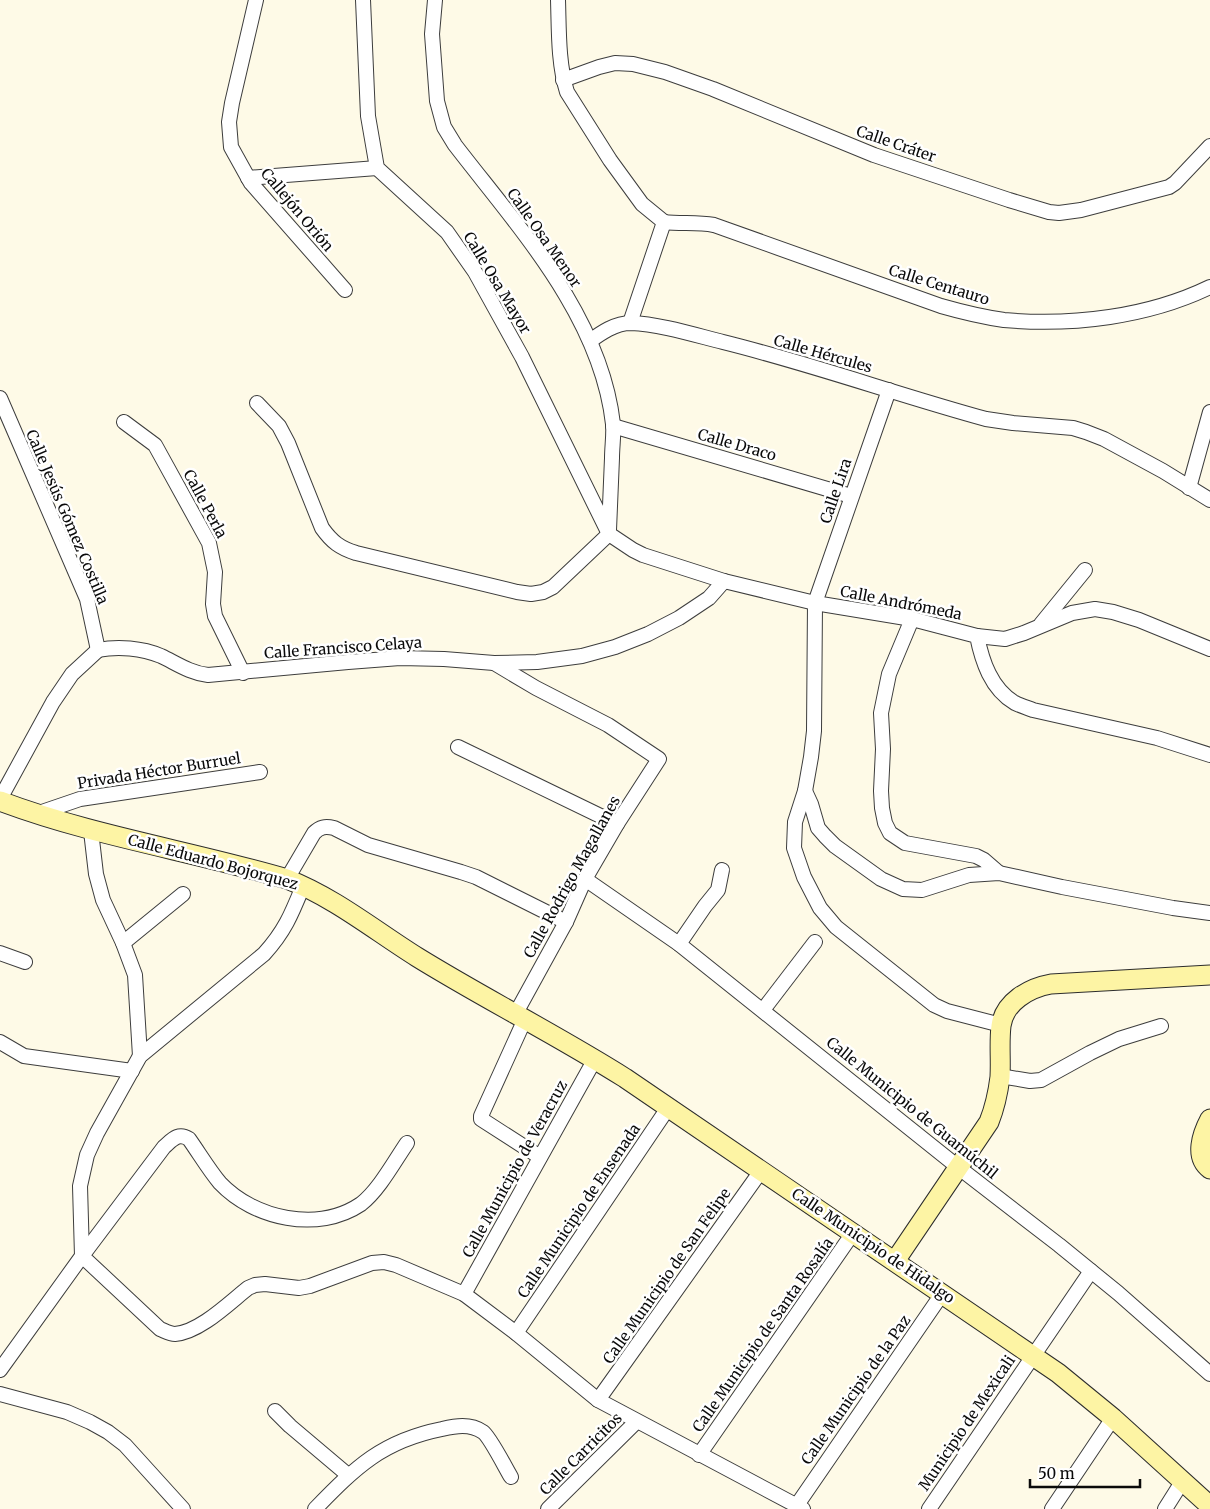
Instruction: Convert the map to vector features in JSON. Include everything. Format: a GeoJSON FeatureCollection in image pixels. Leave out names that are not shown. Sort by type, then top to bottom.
{"type":"FeatureCollection","features":[{"type":"Feature","properties":{"kind":"street","name":"Callejón Orión"},"geometry":{"type":"LineString","coordinates":[[256,0],[229,122],[231,147],[248,178],[344,290]]}},
{"type":"Feature","properties":{"kind":"street"},"geometry":{"type":"LineString","coordinates":[[248,178],[377,168],[368,116],[364,0]]}},
{"type":"Feature","properties":{"kind":"street","name":"Calle Osa Menor"},"geometry":{"type":"LineString","coordinates":[[435,0],[432,34],[437,101],[444,127],[455,145],[535,249],[561,287],[590,341],[601,369],[610,404],[613,426],[609,534]]}},
{"type":"Feature","properties":{"kind":"street"},"geometry":{"type":"LineString","coordinates":[[558,0],[559,40],[563,80],[567,92],[610,160],[642,204],[664,222],[630,323]]}},
{"type":"Feature","properties":{"kind":"street","name":"Calle Cráter"},"geometry":{"type":"LineString","coordinates":[[563,80],[599,67],[615,64],[633,64],[665,72],[713,89],[884,158],[1009,200],[1058,213],[1081,210],[1169,187],[1210,146]]}},
{"type":"Feature","properties":{"kind":"street","name":"Calle Osa Mayor"},"geometry":{"type":"LineString","coordinates":[[377,168],[447,232],[475,272],[522,357],[609,534]]}},
{"type":"Feature","properties":{"kind":"street","name":"Calle Centauro"},"geometry":{"type":"LineString","coordinates":[[664,222],[714,224],[941,306],[968,314],[1004,320],[1055,322],[1117,316],[1190,297],[1210,287]]}},
{"type":"Feature","properties":{"kind":"street","name":"Calle Hércules"},"geometry":{"type":"LineString","coordinates":[[590,341],[602,332],[615,326],[630,323],[670,329],[746,348],[986,419],[1074,428],[1104,439],[1163,471],[1210,500]]}},
{"type":"Feature","properties":{"kind":"street","name":"Calle Lira"},"geometry":{"type":"LineString","coordinates":[[889,390],[814,604],[814,731],[805,791],[795,822],[794,848],[804,877],[820,908],[836,927],[934,1005],[947,1011],[1001,1025]]}},
{"type":"Feature","properties":{"kind":"street","name":"Calle Jesús Gómez Costilla"},"geometry":{"type":"LineString","coordinates":[[0,398],[87,598],[98,650]]}},
{"type":"Feature","properties":{"kind":"street"},"geometry":{"type":"LineString","coordinates":[[257,403],[280,426],[322,528],[330,539],[341,548],[461,579],[531,594],[543,592],[553,587],[609,534]]}},
{"type":"Feature","properties":{"kind":"street"},"geometry":{"type":"LineString","coordinates":[[1189,488],[1210,412]]}},
{"type":"Feature","properties":{"kind":"street","name":"Calle Perla"},"geometry":{"type":"LineString","coordinates":[[124,422],[155,445],[209,543],[214,572],[213,604],[215,616],[242,673]]}},
{"type":"Feature","properties":{"kind":"street","name":"Calle Draco"},"geometry":{"type":"LineString","coordinates":[[613,426],[851,496]]}},
{"type":"Feature","properties":{"kind":"street","name":"Calle Andrómeda"},"geometry":{"type":"LineString","coordinates":[[609,534],[633,550],[724,580],[814,604],[912,619],[977,636],[982,660],[1002,693],[1015,703],[1034,710],[1157,738],[1210,755]]}},
{"type":"Feature","properties":{"kind":"street"},"geometry":{"type":"LineString","coordinates":[[1040,625],[1085,570]]}},
{"type":"Feature","properties":{"kind":"street","name":"Calle Francisco Celaya"},"geometry":{"type":"LineString","coordinates":[[98,650],[120,648],[159,655],[200,674],[220,675],[348,662],[414,658],[494,663],[537,662],[582,656],[615,647],[648,634],[679,618],[709,598],[724,580]]}},
{"type":"Feature","properties":{"kind":"street"},"geometry":{"type":"LineString","coordinates":[[977,636],[1005,639],[1072,613],[1095,609],[1139,620],[1210,649]]}},
{"type":"Feature","properties":{"kind":"street"},"geometry":{"type":"LineString","coordinates":[[912,619],[890,674],[881,713],[881,791],[885,823],[890,833],[905,843],[976,856],[999,872]]}},
{"type":"Feature","properties":{"kind":"street"},"geometry":{"type":"LineString","coordinates":[[0,800],[53,702],[72,674],[98,650]]}},
{"type":"Feature","properties":{"kind":"street","name":"Calle Rodrigo Magallanes"},"geometry":{"type":"LineString","coordinates":[[494,663],[544,692],[608,725],[659,759],[617,824],[585,880],[521,1016],[481,1116],[481,1119],[540,1157]]}},
{"type":"Feature","properties":{"kind":"street"},"geometry":{"type":"LineString","coordinates":[[458,747],[617,824]]}},
{"type":"Feature","properties":{"kind":"street","name":"Privada Héctor Burruel"},"geometry":{"type":"LineString","coordinates":[[36,814],[80,799],[260,772]]}},
{"type":"Feature","properties":{"kind":"street"},"geometry":{"type":"LineString","coordinates":[[805,791],[818,828],[825,836],[855,861],[894,886],[911,891],[922,890],[969,875],[999,872],[1062,887],[1210,913]]}},
{"type":"Feature","properties":{"kind":"street","name":"Calle Eduardo Bojorquez"},"geometry":{"type":"LineString","coordinates":[[0,800],[36,814],[92,831],[295,882],[336,903],[418,957],[521,1016]]}},
{"type":"Feature","properties":{"kind":"street"},"geometry":{"type":"LineString","coordinates":[[566,922],[476,877],[462,872],[368,845],[334,828],[323,827],[314,833],[295,882],[284,929],[279,937],[264,954],[140,1056],[97,1133],[87,1155],[80,1186],[79,1206],[82,1256],[160,1329],[173,1334],[196,1327],[255,1284],[299,1288],[310,1286],[372,1263],[384,1262],[396,1265],[464,1294],[516,1333],[598,1400],[636,1422],[800,1507]]}},
{"type":"Feature","properties":{"kind":"street"},"geometry":{"type":"LineString","coordinates":[[92,831],[96,874],[103,900],[123,943],[135,975],[140,1056]]}},
{"type":"Feature","properties":{"kind":"street"},"geometry":{"type":"LineString","coordinates":[[679,944],[718,890],[722,870]]}},
{"type":"Feature","properties":{"kind":"street","name":"Calle Municipio de Guamúchil"},"geometry":{"type":"LineString","coordinates":[[585,880],[679,944],[763,1010],[1091,1271],[1210,1374]]}},
{"type":"Feature","properties":{"kind":"street"},"geometry":{"type":"LineString","coordinates":[[123,943],[183,894]]}},
{"type":"Feature","properties":{"kind":"street"},"geometry":{"type":"LineString","coordinates":[[763,1010],[815,942]]}},
{"type":"Feature","properties":{"kind":"street"},"geometry":{"type":"LineString","coordinates":[[0,953],[25,962]]}},
{"type":"Feature","properties":{"kind":"street"},"geometry":{"type":"LineString","coordinates":[[895,1262],[989,1122],[996,1101],[1000,1076],[1001,1025],[1008,1010],[1016,1000],[1029,991],[1051,984],[1210,975]]}},
{"type":"Feature","properties":{"kind":"street","name":"Calle Municipio de Hidalgo"},"geometry":{"type":"LineString","coordinates":[[521,1016],[595,1059],[1033,1356],[1113,1418],[1210,1506]]}},
{"type":"Feature","properties":{"kind":"street"},"geometry":{"type":"LineString","coordinates":[[1000,1076],[1030,1081],[1041,1080],[1119,1039],[1161,1026]]}},
{"type":"Feature","properties":{"kind":"street"},"geometry":{"type":"LineString","coordinates":[[0,1042],[24,1056],[132,1071]]}},
{"type":"Feature","properties":{"kind":"street","name":"Calle Municipio de Veracruz"},"geometry":{"type":"LineString","coordinates":[[464,1294],[595,1059]]}},
{"type":"Feature","properties":{"kind":"street","name":"Calle Municipio de Ensenada"},"geometry":{"type":"LineString","coordinates":[[516,1333],[668,1108]]}},
{"type":"Feature","properties":{"kind":"street"},"geometry":{"type":"LineString","coordinates":[[1210,1119],[1204,1131],[1200,1147],[1202,1158],[1210,1169]]}},
{"type":"Feature","properties":{"kind":"street"},"geometry":{"type":"LineString","coordinates":[[0,1370],[164,1147],[178,1136],[186,1137],[220,1182],[237,1198],[258,1209],[300,1220],[324,1219],[360,1204],[373,1192],[407,1143]]}},
{"type":"Feature","properties":{"kind":"street","name":"Calle Municipio de San Felipe"},"geometry":{"type":"LineString","coordinates":[[598,1400],[762,1171]]}},
{"type":"Feature","properties":{"kind":"street","name":"Calle Municipio de Santa Rosalía"},"geometry":{"type":"LineString","coordinates":[[699,1454],[853,1233]]}},
{"type":"Feature","properties":{"kind":"street","name":"Municipio de Mexicali"},"geometry":{"type":"LineString","coordinates":[[929,1509],[1091,1271]]}},
{"type":"Feature","properties":{"kind":"street","name":"Calle Municipio de la Paz"},"geometry":{"type":"LineString","coordinates":[[800,1507],[942,1294]]}},
{"type":"Feature","properties":{"kind":"street"},"geometry":{"type":"LineString","coordinates":[[0,1394],[67,1412],[108,1432],[125,1445],[183,1509]]}},
{"type":"Feature","properties":{"kind":"street"},"geometry":{"type":"LineString","coordinates":[[275,1411],[348,1475]]}},
{"type":"Feature","properties":{"kind":"street"},"geometry":{"type":"LineString","coordinates":[[1052,1509],[1113,1418]]}},
{"type":"Feature","properties":{"kind":"street","name":"Calle Carricitos"},"geometry":{"type":"LineString","coordinates":[[548,1509],[636,1422]]}},
{"type":"Feature","properties":{"kind":"street"},"geometry":{"type":"LineString","coordinates":[[315,1509],[348,1475],[373,1455],[402,1440],[426,1432],[465,1426],[475,1428],[484,1433],[511,1477]]}},
{"type":"Feature","properties":{"kind":"street"},"geometry":{"type":"LineString","coordinates":[[1166,1509],[1182,1482]]}}]}
